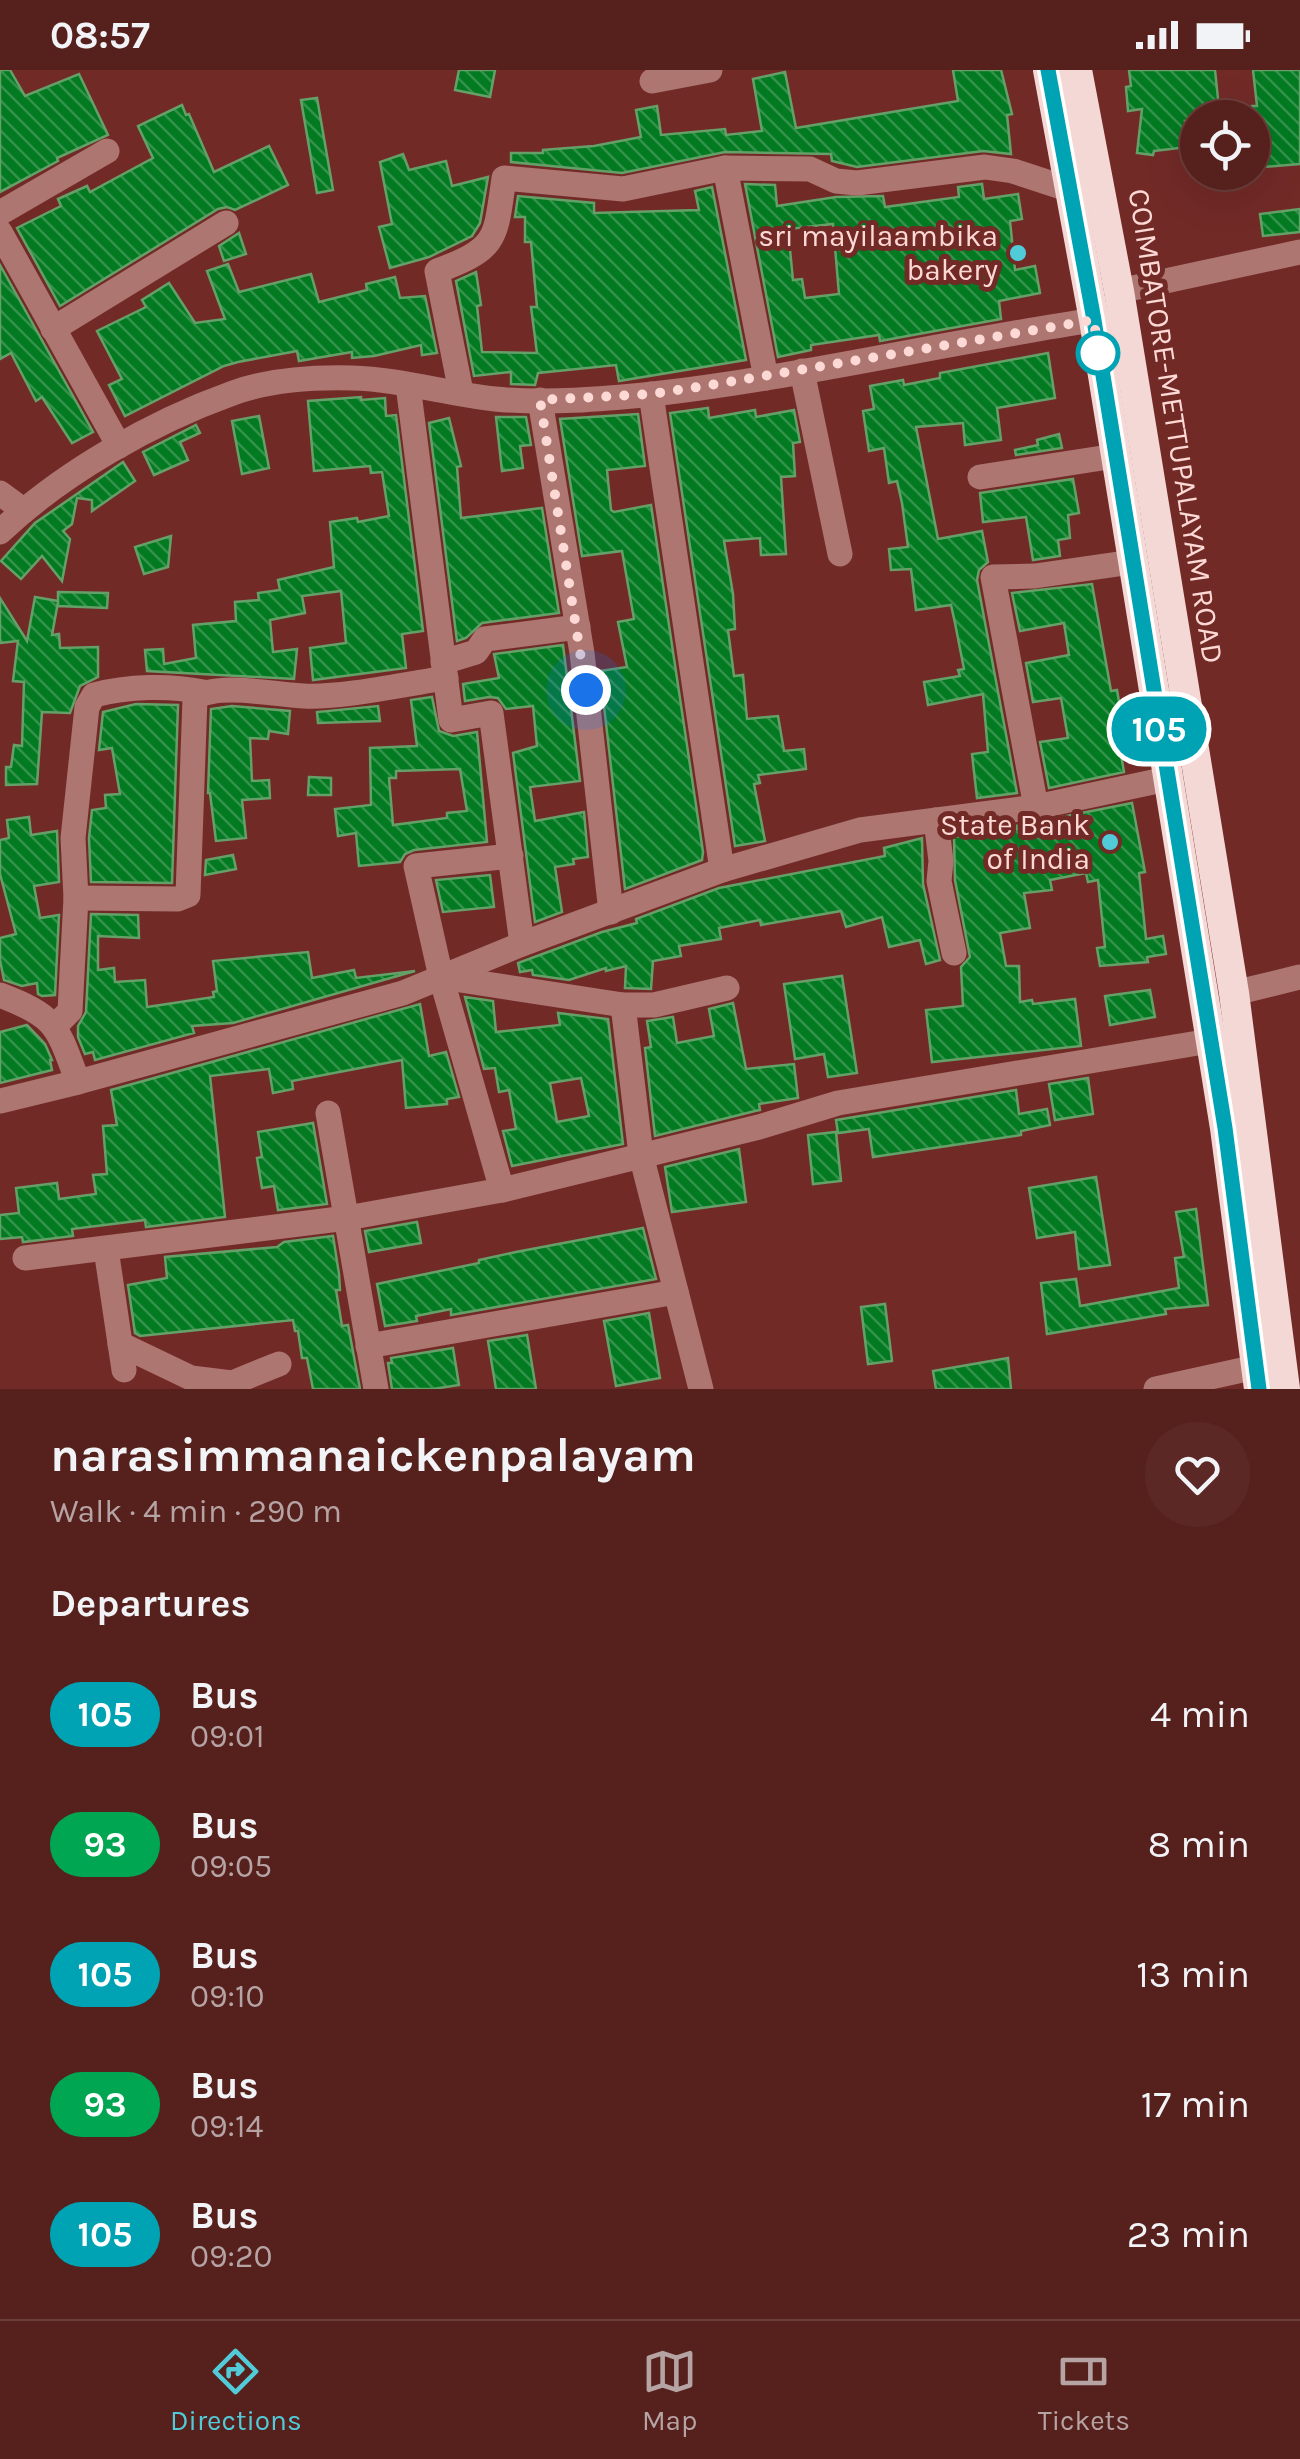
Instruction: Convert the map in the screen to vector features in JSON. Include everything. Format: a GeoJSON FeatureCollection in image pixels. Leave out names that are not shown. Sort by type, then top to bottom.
{"type":"FeatureCollection","features":[{"type":"Feature","properties":{"kind":"highway"},"geometry":{"type":"LineString","coordinates":[[1048,70],[1094,320],[1167,779],[1210,940],[1210,1042],[1258,1378]]}},
{"type":"Feature","properties":{"kind":"highway","name":"COIMBATORE-METTUPALAYAM ROAD"},"geometry":{"type":"LineString","coordinates":[[1077,70],[1118,291],[1210,940],[1234,993],[1285,1389]]}},
{"type":"Feature","properties":{"kind":"street"},"geometry":{"type":"LineString","coordinates":[[652,81],[710,70]]}},
{"type":"Feature","properties":{"kind":"street"},"geometry":{"type":"LineString","coordinates":[[0,213],[106,151]]}},
{"type":"Feature","properties":{"kind":"street"},"geometry":{"type":"LineString","coordinates":[[462,392],[436,271],[470,258],[496,234],[504,178],[623,190],[725,168],[810,169],[836,180],[857,183],[985,166],[1013,170],[1071,190]]}},
{"type":"Feature","properties":{"kind":"street"},"geometry":{"type":"LineString","coordinates":[[725,168],[766,378]]}},
{"type":"Feature","properties":{"kind":"street"},"geometry":{"type":"LineString","coordinates":[[53,330],[226,223]]}},
{"type":"Feature","properties":{"kind":"street"},"geometry":{"type":"LineString","coordinates":[[0,232],[119,446]]}},
{"type":"Feature","properties":{"kind":"street"},"geometry":{"type":"LineString","coordinates":[[1118,291],[1300,252]]}},
{"type":"Feature","properties":{"kind":"street"},"geometry":{"type":"LineString","coordinates":[[0,532],[23,510],[156,426],[235,392],[285,382],[353,378],[494,399],[651,394],[766,378],[967,339],[1094,320]]}},
{"type":"Feature","properties":{"kind":"street"},"geometry":{"type":"LineString","coordinates":[[802,371],[840,554]]}},
{"type":"Feature","properties":{"kind":"street"},"geometry":{"type":"LineString","coordinates":[[408,384],[451,720],[490,713],[522,944]]}},
{"type":"Feature","properties":{"kind":"street"},"geometry":{"type":"LineString","coordinates":[[651,394],[722,870]]}},
{"type":"Feature","properties":{"kind":"street"},"geometry":{"type":"LineString","coordinates":[[540,400],[578,627],[611,912]]}},
{"type":"Feature","properties":{"kind":"street"},"geometry":{"type":"LineString","coordinates":[[980,477],[1115,456]]}},
{"type":"Feature","properties":{"kind":"street"},"geometry":{"type":"LineString","coordinates":[[0,493],[23,510]]}},
{"type":"Feature","properties":{"kind":"street"},"geometry":{"type":"LineString","coordinates":[[1036,807],[994,577],[1035,576],[1132,562]]}},
{"type":"Feature","properties":{"kind":"street"},"geometry":{"type":"LineString","coordinates":[[56,1025],[70,1010],[76,898],[73,838],[87,706],[94,695],[183,688],[311,696],[444,670],[476,652],[485,639],[578,627]]}},
{"type":"Feature","properties":{"kind":"street"},"geometry":{"type":"LineString","coordinates":[[76,898],[188,895],[192,743],[196,698],[203,692]]}},
{"type":"Feature","properties":{"kind":"street"},"geometry":{"type":"LineString","coordinates":[[0,1102],[404,993],[522,944],[722,870],[860,830],[1036,807],[1167,779]]}},
{"type":"Feature","properties":{"kind":"street"},"geometry":{"type":"LineString","coordinates":[[936,820],[941,861],[939,882],[954,953]]}},
{"type":"Feature","properties":{"kind":"street"},"geometry":{"type":"LineString","coordinates":[[502,1190],[440,977],[416,866],[511,856]]}},
{"type":"Feature","properties":{"kind":"street"},"geometry":{"type":"LineString","coordinates":[[440,977],[623,1005],[654,1005],[726,988]]}},
{"type":"Feature","properties":{"kind":"street"},"geometry":{"type":"LineString","coordinates":[[1234,993],[1300,977]]}},
{"type":"Feature","properties":{"kind":"street"},"geometry":{"type":"LineString","coordinates":[[0,996],[32,1007],[56,1025],[78,1082]]}},
{"type":"Feature","properties":{"kind":"street"},"geometry":{"type":"LineString","coordinates":[[623,1005],[641,1155],[701,1389]]}},
{"type":"Feature","properties":{"kind":"street"},"geometry":{"type":"LineString","coordinates":[[25,1258],[347,1218],[502,1190],[760,1127],[838,1103],[1210,1042]]}},
{"type":"Feature","properties":{"kind":"street"},"geometry":{"type":"LineString","coordinates":[[328,1113],[376,1389]]}},
{"type":"Feature","properties":{"kind":"street"},"geometry":{"type":"LineString","coordinates":[[106,1249],[124,1370]]}},
{"type":"Feature","properties":{"kind":"street"},"geometry":{"type":"LineString","coordinates":[[368,1346],[676,1292]]}},
{"type":"Feature","properties":{"kind":"street"},"geometry":{"type":"LineString","coordinates":[[120,1344],[191,1378],[204,1380],[232,1383],[279,1364]]}},
{"type":"Feature","properties":{"kind":"street"},"geometry":{"type":"LineString","coordinates":[[1156,1389],[1258,1378]]}},
{"type":"Feature","properties":{"kind":"building"},"geometry":{"type":"Polygon","coordinates":[[[0,70],[10,70],[25,96],[79,74],[108,135],[57,158],[58,161],[0,192],[0,70]]]}},
{"type":"Feature","properties":{"kind":"building"},"geometry":{"type":"Polygon","coordinates":[[[459,70],[495,70],[490,97],[455,90],[459,70]]]}},
{"type":"Feature","properties":{"kind":"building"},"geometry":{"type":"Polygon","coordinates":[[[953,70],[1001,70],[1012,114],[1007,115],[1011,154],[983,151],[857,167],[832,161],[831,154],[725,152],[622,173],[511,162],[511,153],[543,153],[641,137],[636,110],[657,106],[661,135],[725,129],[726,135],[762,131],[753,79],[785,72],[796,128],[958,101],[953,70]]]}},
{"type":"Feature","properties":{"kind":"building"},"geometry":{"type":"Polygon","coordinates":[[[1129,70],[1215,70],[1218,100],[1180,100],[1180,148],[1154,151],[1153,155],[1137,153],[1142,109],[1128,111],[1126,87],[1131,86],[1129,70]]]}},
{"type":"Feature","properties":{"kind":"building"},"geometry":{"type":"Polygon","coordinates":[[[1253,70],[1300,70],[1300,164],[1270,166],[1270,100],[1256,100],[1253,70]]]}},
{"type":"Feature","properties":{"kind":"building"},"geometry":{"type":"Polygon","coordinates":[[[317,98],[333,190],[317,193],[301,100],[317,98]]]}},
{"type":"Feature","properties":{"kind":"building"},"geometry":{"type":"Polygon","coordinates":[[[182,105],[214,172],[269,146],[288,185],[235,210],[218,209],[60,306],[17,228],[61,206],[58,199],[87,186],[90,192],[153,158],[138,126],[182,105]]]}},
{"type":"Feature","properties":{"kind":"building"},"geometry":{"type":"Polygon","coordinates":[[[403,154],[409,170],[446,161],[452,186],[488,177],[480,223],[472,236],[429,257],[390,268],[379,227],[392,224],[380,162],[403,154]]]}},
{"type":"Feature","properties":{"kind":"building"},"geometry":{"type":"Polygon","coordinates":[[[745,184],[775,185],[777,206],[836,197],[883,196],[885,207],[959,197],[958,187],[982,184],[984,199],[1018,194],[1022,219],[1010,221],[1015,270],[1035,266],[1040,293],[999,301],[1001,319],[880,341],[879,335],[811,345],[811,350],[778,357],[745,184]],[[833,224],[788,229],[793,280],[802,279],[805,298],[839,294],[833,224]]]}},
{"type":"Feature","properties":{"kind":"building"},"geometry":{"type":"Polygon","coordinates":[[[712,187],[746,360],[619,381],[616,365],[538,373],[535,385],[511,384],[511,372],[474,376],[456,281],[476,272],[482,352],[537,353],[531,307],[537,307],[531,242],[525,242],[525,217],[515,217],[518,196],[594,203],[594,213],[699,210],[695,191],[712,187]]]}},
{"type":"Feature","properties":{"kind":"building"},"geometry":{"type":"Polygon","coordinates":[[[1300,209],[1300,232],[1263,236],[1260,214],[1300,209]]]}},
{"type":"Feature","properties":{"kind":"building"},"geometry":{"type":"Polygon","coordinates":[[[239,233],[246,254],[224,261],[219,246],[239,233]]]}},
{"type":"Feature","properties":{"kind":"building"},"geometry":{"type":"Polygon","coordinates":[[[228,264],[239,292],[311,274],[319,302],[367,290],[366,284],[395,277],[400,298],[425,296],[437,353],[422,355],[421,345],[374,356],[352,358],[352,352],[299,361],[297,351],[238,362],[125,416],[109,385],[122,379],[97,331],[146,307],[142,300],[169,283],[195,323],[225,319],[207,271],[228,264]]]}},
{"type":"Feature","properties":{"kind":"building"},"geometry":{"type":"Polygon","coordinates":[[[0,265],[93,432],[72,443],[42,397],[36,401],[11,353],[0,359],[0,265]]]}},
{"type":"Feature","properties":{"kind":"building"},"geometry":{"type":"Polygon","coordinates":[[[1048,353],[1055,398],[997,408],[1001,440],[965,445],[963,423],[916,427],[938,539],[982,531],[988,562],[979,570],[977,580],[1017,793],[977,798],[972,754],[988,752],[983,694],[928,705],[924,682],[960,676],[958,670],[964,669],[955,623],[951,605],[916,610],[911,569],[891,570],[889,549],[908,547],[902,503],[897,481],[889,483],[884,448],[869,451],[863,411],[874,409],[870,386],[903,380],[904,385],[940,378],[940,373],[1048,353]]]}},
{"type":"Feature","properties":{"kind":"building"},"geometry":{"type":"Polygon","coordinates":[[[385,398],[386,416],[396,415],[423,631],[402,634],[406,668],[313,680],[310,648],[346,643],[341,591],[302,596],[305,613],[270,620],[273,652],[297,649],[294,679],[147,671],[145,650],[163,649],[164,664],[196,658],[193,625],[236,621],[235,602],[259,600],[258,593],[280,590],[278,580],[334,567],[330,522],[389,516],[382,472],[371,473],[370,466],[314,471],[308,401],[385,398]]]}},
{"type":"Feature","properties":{"kind":"building"},"geometry":{"type":"Polygon","coordinates":[[[708,408],[709,418],[755,410],[756,417],[794,410],[800,442],[793,443],[795,476],[781,477],[786,554],[761,555],[760,538],[724,541],[735,629],[728,630],[734,676],[743,675],[747,719],[778,716],[784,751],[804,749],[806,769],[758,775],[760,783],[754,784],[765,841],[735,846],[670,413],[708,408]]]}},
{"type":"Feature","properties":{"kind":"building"},"geometry":{"type":"Polygon","coordinates":[[[638,414],[645,466],[607,470],[611,510],[651,505],[703,852],[702,860],[625,889],[600,671],[627,667],[618,622],[634,619],[622,551],[582,556],[560,419],[638,414]]]}},
{"type":"Feature","properties":{"kind":"building"},"geometry":{"type":"Polygon","coordinates":[[[259,416],[269,468],[242,474],[232,421],[259,416]]]}},
{"type":"Feature","properties":{"kind":"building"},"geometry":{"type":"Polygon","coordinates":[[[496,417],[526,417],[531,445],[520,446],[523,468],[502,471],[496,417]]]}},
{"type":"Feature","properties":{"kind":"building"},"geometry":{"type":"Polygon","coordinates":[[[449,418],[461,466],[457,467],[461,518],[542,508],[559,613],[482,623],[457,641],[429,423],[449,418]]]}},
{"type":"Feature","properties":{"kind":"building"},"geometry":{"type":"Polygon","coordinates":[[[196,425],[200,433],[180,442],[188,460],[154,475],[143,452],[196,425]]]}},
{"type":"Feature","properties":{"kind":"building"},"geometry":{"type":"Polygon","coordinates":[[[1059,434],[1062,448],[1016,455],[1015,450],[1038,445],[1037,440],[1059,434]]]}},
{"type":"Feature","properties":{"kind":"building"},"geometry":{"type":"Polygon","coordinates":[[[123,462],[135,481],[92,511],[92,500],[77,498],[72,524],[63,531],[70,539],[62,581],[42,556],[21,579],[1,561],[35,523],[123,462]]]}},
{"type":"Feature","properties":{"kind":"building"},"geometry":{"type":"Polygon","coordinates":[[[1073,479],[1079,513],[1068,515],[1070,538],[1058,540],[1060,556],[1033,560],[1026,517],[983,522],[980,493],[1073,479]]]}},
{"type":"Feature","properties":{"kind":"building"},"geometry":{"type":"Polygon","coordinates":[[[171,536],[168,567],[144,574],[135,547],[171,536]]]}},
{"type":"Feature","properties":{"kind":"building"},"geometry":{"type":"Polygon","coordinates":[[[1092,584],[1111,691],[1117,690],[1123,725],[1116,726],[1124,772],[1049,788],[1040,742],[1068,738],[1061,698],[1033,702],[1026,663],[1069,655],[1064,623],[1020,631],[1012,593],[1092,584]]]}},
{"type":"Feature","properties":{"kind":"building"},"geometry":{"type":"Polygon","coordinates":[[[58,592],[108,593],[107,608],[58,606],[58,602],[52,635],[59,634],[60,648],[98,647],[98,677],[80,686],[70,713],[42,712],[37,784],[6,785],[6,767],[11,767],[14,745],[22,746],[24,682],[13,681],[18,641],[0,643],[0,598],[27,641],[35,597],[58,601],[58,592]]]}},
{"type":"Feature","properties":{"kind":"building"},"geometry":{"type":"Polygon","coordinates":[[[563,645],[580,781],[530,787],[535,821],[584,812],[588,857],[555,867],[562,912],[535,922],[513,753],[537,746],[533,706],[506,709],[498,698],[489,697],[465,701],[463,684],[499,678],[494,654],[563,645]]]}},
{"type":"Feature","properties":{"kind":"building"},"geometry":{"type":"Polygon","coordinates":[[[432,697],[439,731],[453,736],[477,732],[487,842],[414,850],[400,862],[359,866],[356,833],[338,836],[335,809],[371,805],[370,748],[417,746],[411,700],[432,697]],[[460,769],[396,771],[396,778],[389,778],[393,825],[447,818],[447,813],[467,811],[460,769]]]}},
{"type":"Feature","properties":{"kind":"building"},"geometry":{"type":"Polygon","coordinates":[[[136,704],[178,705],[172,883],[91,882],[92,810],[106,808],[105,795],[120,794],[112,748],[99,750],[103,712],[136,704]]]}},
{"type":"Feature","properties":{"kind":"building"},"geometry":{"type":"Polygon","coordinates":[[[232,706],[290,711],[288,734],[269,731],[268,739],[250,738],[252,781],[269,780],[270,798],[242,800],[246,838],[216,841],[208,793],[211,709],[232,706]]]}},
{"type":"Feature","properties":{"kind":"building"},"geometry":{"type":"Polygon","coordinates":[[[378,706],[380,721],[318,723],[317,712],[378,706]]]}},
{"type":"Feature","properties":{"kind":"building"},"geometry":{"type":"Polygon","coordinates":[[[309,777],[331,778],[331,795],[308,795],[309,777]]]}},
{"type":"Feature","properties":{"kind":"building"},"geometry":{"type":"Polygon","coordinates":[[[1132,803],[1145,872],[1139,873],[1146,939],[1163,936],[1166,954],[1147,957],[1148,962],[1100,966],[1097,948],[1105,947],[1098,880],[1088,882],[1086,873],[1050,880],[1052,890],[1024,893],[1030,928],[1000,933],[1006,966],[1019,966],[1020,1002],[1075,999],[1081,1046],[932,1062],[926,1010],[963,1006],[961,967],[970,957],[955,880],[954,837],[1017,829],[1016,826],[1132,803]]]}},
{"type":"Feature","properties":{"kind":"building"},"geometry":{"type":"Polygon","coordinates":[[[29,817],[31,835],[57,831],[59,882],[34,886],[40,918],[59,915],[55,995],[38,994],[37,983],[22,986],[4,980],[0,960],[0,938],[16,934],[0,874],[0,840],[9,838],[7,820],[29,817]]]}},
{"type":"Feature","properties":{"kind":"building"},"geometry":{"type":"Polygon","coordinates":[[[922,838],[923,884],[940,960],[926,964],[920,940],[889,947],[882,917],[846,927],[841,911],[719,928],[721,939],[679,946],[681,956],[653,961],[651,989],[625,988],[626,966],[569,980],[533,975],[532,970],[520,972],[518,963],[637,923],[636,919],[719,888],[885,856],[884,848],[922,838]]]}},
{"type":"Feature","properties":{"kind":"building"},"geometry":{"type":"Polygon","coordinates":[[[233,855],[236,869],[205,875],[206,860],[233,855]]]}},
{"type":"Feature","properties":{"kind":"building"},"geometry":{"type":"Polygon","coordinates":[[[490,875],[494,907],[443,912],[436,880],[490,875]]]}},
{"type":"Feature","properties":{"kind":"building"},"geometry":{"type":"Polygon","coordinates":[[[91,914],[138,915],[139,938],[98,936],[98,970],[114,968],[115,982],[145,980],[147,1007],[214,997],[213,992],[217,991],[213,961],[308,952],[312,978],[354,970],[356,978],[415,971],[233,1023],[192,1026],[194,1033],[95,1060],[93,1052],[85,1054],[78,1037],[78,1026],[86,1012],[91,914]]]}},
{"type":"Feature","properties":{"kind":"building"},"geometry":{"type":"Polygon","coordinates":[[[842,976],[857,1073],[828,1077],[824,1054],[795,1059],[784,984],[842,976]]]}},
{"type":"Feature","properties":{"kind":"building"},"geometry":{"type":"Polygon","coordinates":[[[1150,990],[1155,1017],[1110,1025],[1105,996],[1150,990]]]}},
{"type":"Feature","properties":{"kind":"building"},"geometry":{"type":"Polygon","coordinates":[[[465,997],[493,1001],[496,1032],[560,1025],[558,1013],[608,1019],[623,1144],[512,1166],[503,1131],[516,1129],[509,1090],[499,1092],[495,1068],[484,1069],[465,997]],[[581,1078],[550,1083],[557,1122],[589,1116],[581,1078]]]}},
{"type":"Feature","properties":{"kind":"building"},"geometry":{"type":"Polygon","coordinates":[[[733,1003],[746,1069],[794,1064],[798,1098],[759,1104],[760,1110],[655,1136],[645,1048],[651,1047],[647,1021],[673,1017],[677,1043],[714,1036],[709,1009],[733,1003]]]}},
{"type":"Feature","properties":{"kind":"building"},"geometry":{"type":"Polygon","coordinates":[[[420,1004],[429,1056],[446,1052],[459,1097],[447,1099],[447,1104],[406,1108],[402,1060],[292,1081],[293,1089],[273,1093],[269,1069],[210,1076],[225,1217],[146,1227],[145,1220],[72,1229],[73,1236],[23,1242],[22,1237],[0,1239],[0,1215],[19,1213],[16,1188],[57,1183],[59,1199],[96,1194],[93,1175],[107,1174],[103,1126],[117,1125],[111,1090],[420,1004]]]}},
{"type":"Feature","properties":{"kind":"building"},"geometry":{"type":"Polygon","coordinates":[[[27,1025],[45,1044],[52,1070],[0,1083],[0,1032],[27,1025]]]}},
{"type":"Feature","properties":{"kind":"building"},"geometry":{"type":"Polygon","coordinates":[[[1088,1078],[1093,1114],[1055,1120],[1049,1084],[1088,1078]]]}},
{"type":"Feature","properties":{"kind":"building"},"geometry":{"type":"Polygon","coordinates":[[[1016,1090],[1019,1114],[1047,1109],[1050,1125],[1021,1131],[1021,1135],[873,1157],[869,1129],[838,1133],[836,1120],[1016,1090]]]}},
{"type":"Feature","properties":{"kind":"building"},"geometry":{"type":"Polygon","coordinates":[[[313,1123],[327,1204],[278,1210],[274,1186],[262,1188],[258,1132],[313,1123]]]}},
{"type":"Feature","properties":{"kind":"building"},"geometry":{"type":"Polygon","coordinates":[[[836,1132],[841,1181],[813,1184],[808,1135],[836,1132]]]}},
{"type":"Feature","properties":{"kind":"building"},"geometry":{"type":"Polygon","coordinates":[[[739,1149],[746,1202],[672,1212],[665,1167],[739,1149]]]}},
{"type":"Feature","properties":{"kind":"building"},"geometry":{"type":"Polygon","coordinates":[[[1096,1177],[1110,1265],[1079,1269],[1075,1232],[1037,1238],[1029,1188],[1096,1177]]]}},
{"type":"Feature","properties":{"kind":"building"},"geometry":{"type":"Polygon","coordinates":[[[1196,1209],[1208,1305],[1165,1309],[1166,1314],[1047,1334],[1041,1283],[1076,1279],[1080,1306],[1179,1288],[1175,1258],[1184,1257],[1176,1212],[1196,1209]]]}},
{"type":"Feature","properties":{"kind":"building"},"geometry":{"type":"Polygon","coordinates":[[[417,1222],[421,1243],[369,1252],[365,1231],[417,1222]]]}},
{"type":"Feature","properties":{"kind":"building"},"geometry":{"type":"Polygon","coordinates":[[[643,1228],[656,1279],[451,1315],[451,1309],[416,1316],[417,1321],[385,1326],[377,1284],[643,1228]]]}},
{"type":"Feature","properties":{"kind":"building"},"geometry":{"type":"Polygon","coordinates":[[[333,1236],[342,1326],[348,1325],[360,1389],[313,1389],[293,1320],[140,1336],[135,1333],[128,1285],[167,1278],[165,1257],[277,1247],[284,1242],[333,1236]]]}},
{"type":"Feature","properties":{"kind":"building"},"geometry":{"type":"Polygon","coordinates":[[[885,1304],[892,1361],[868,1364],[861,1307],[885,1304]]]}},
{"type":"Feature","properties":{"kind":"building"},"geometry":{"type":"Polygon","coordinates":[[[649,1313],[660,1378],[616,1386],[604,1321],[649,1313]]]}},
{"type":"Feature","properties":{"kind":"building"},"geometry":{"type":"Polygon","coordinates":[[[527,1335],[536,1389],[496,1389],[488,1341],[527,1335]]]}},
{"type":"Feature","properties":{"kind":"building"},"geometry":{"type":"Polygon","coordinates":[[[453,1348],[459,1385],[392,1389],[388,1363],[392,1363],[391,1358],[453,1348]]]}},
{"type":"Feature","properties":{"kind":"building"},"geometry":{"type":"Polygon","coordinates":[[[1008,1358],[1011,1389],[936,1389],[933,1371],[1008,1358]]]}},
{"type":"Feature","properties":{"kind":"bus line","name":"105"},"geometry":{"type":"LineString","coordinates":[[1048,70],[1094,320],[1225,1128],[1259,1389]]}},
{"type":"Feature","properties":{"kind":"place","name":"sri mayilaambika bakery"},"geometry":{"type":"Point","coordinates":[1018,253]}},
{"type":"Feature","properties":{"kind":"place","name":"State Bank of India"},"geometry":{"type":"Point","coordinates":[1110,842]}},
{"type":"Feature","properties":{"kind":"route"},"geometry":{"type":"LineString","coordinates":[[586,690],[540,400],[651,394],[766,378],[967,339],[1094,320],[1098,353]]}}]}
